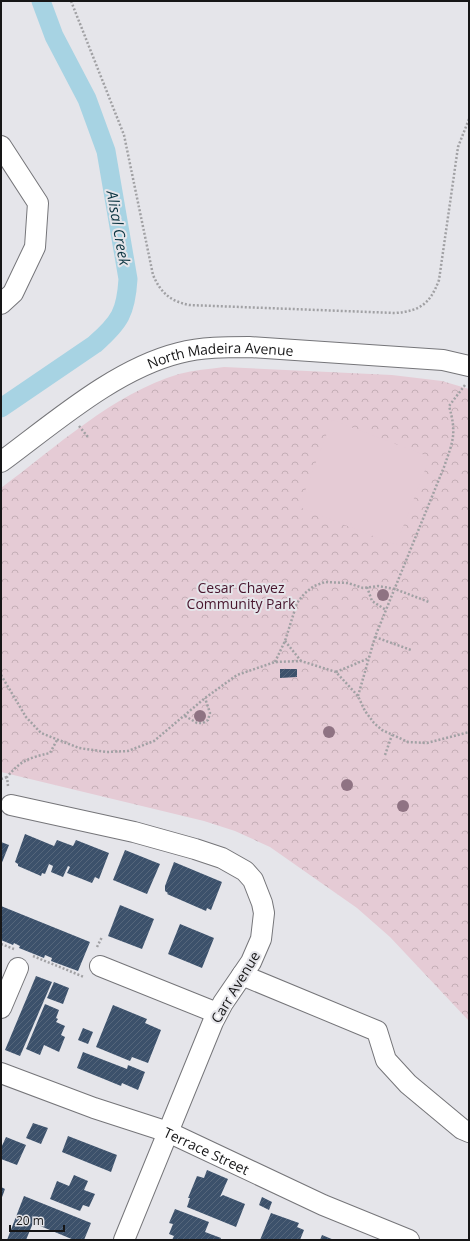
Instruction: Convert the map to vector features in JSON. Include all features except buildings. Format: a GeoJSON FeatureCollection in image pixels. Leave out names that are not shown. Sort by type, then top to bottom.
{"type":"FeatureCollection","features":[{"type":"Feature","properties":{"kind":"street"},"geometry":{"type":"LineString","coordinates":[[1,146],[38,204],[35,247],[13,293],[1,304]]}},
{"type":"Feature","properties":{"kind":"street","name":"North Madeira Avenue"},"geometry":{"type":"LineString","coordinates":[[1,462],[110,384],[134,370],[158,359],[180,352],[217,347],[249,347],[443,360],[468,375]]}},
{"type":"Feature","properties":{"kind":"street","name":"Carr Avenue"},"geometry":{"type":"LineString","coordinates":[[11,805],[134,832],[222,858],[246,871],[259,891],[264,913],[261,939],[258,950],[217,1013],[124,1240]]}},
{"type":"Feature","properties":{"kind":"street"},"geometry":{"type":"LineString","coordinates":[[1,1008],[21,957]]}},
{"type":"Feature","properties":{"kind":"street"},"geometry":{"type":"LineString","coordinates":[[94,964],[217,1013]]}},
{"type":"Feature","properties":{"kind":"street"},"geometry":{"type":"LineString","coordinates":[[242,975],[377,1031],[386,1060],[399,1075],[462,1129],[469,1132]]}},
{"type":"Feature","properties":{"kind":"street","name":"Terrace Street"},"geometry":{"type":"LineString","coordinates":[[1,1073],[94,1108],[168,1132],[323,1205],[409,1240]]}},
{"type":"Feature","properties":{"kind":"path"},"geometry":{"type":"LineString","coordinates":[[71,1],[124,135],[153,275],[164,294],[179,303],[189,305],[394,313],[409,312],[421,308],[435,291],[439,280],[458,147],[469,119]]}},
{"type":"Feature","properties":{"kind":"path"},"geometry":{"type":"LineString","coordinates":[[358,696],[375,637],[444,468],[453,438],[454,425],[449,406],[468,375]]}},
{"type":"Feature","properties":{"kind":"path"},"geometry":{"type":"LineString","coordinates":[[275,662],[285,641],[297,603],[304,594],[314,586],[325,582],[348,583],[366,587],[378,586],[395,589],[429,602]]}},
{"type":"Feature","properties":{"kind":"path"},"geometry":{"type":"LineString","coordinates":[[366,587],[372,601],[386,610]]}},
{"type":"Feature","properties":{"kind":"path"},"geometry":{"type":"LineString","coordinates":[[375,637],[411,650]]}},
{"type":"Feature","properties":{"kind":"path"},"geometry":{"type":"LineString","coordinates":[[285,641],[301,661]]}},
{"type":"Feature","properties":{"kind":"path"},"geometry":{"type":"LineString","coordinates":[[336,672],[368,659]]}},
{"type":"Feature","properties":{"kind":"path"},"geometry":{"type":"LineString","coordinates":[[1,675],[26,717],[41,733],[79,748],[107,752],[128,751],[154,741],[205,698],[237,675],[275,662],[301,661],[336,672],[358,696],[365,711],[374,723],[382,730],[408,742],[427,743],[469,732]]}},
{"type":"Feature","properties":{"kind":"path"},"geometry":{"type":"LineString","coordinates":[[185,716],[197,723],[203,723],[208,720],[210,713],[205,698]]}},
{"type":"Feature","properties":{"kind":"path"},"geometry":{"type":"LineString","coordinates":[[386,755],[392,735]]}},
{"type":"Feature","properties":{"kind":"path"},"geometry":{"type":"LineString","coordinates":[[1,779],[7,776],[15,766],[24,760],[50,753],[57,740]]}},
{"type":"Feature","properties":{"kind":"path"},"geometry":{"type":"LineString","coordinates":[[7,776],[11,805]]}},
{"type":"Feature","properties":{"kind":"path"},"geometry":{"type":"LineString","coordinates":[[1,944],[21,957],[94,964],[102,937]]}},
{"type":"Feature","properties":{"kind":"green space","name":"Cesar Chavez Community Park"},"geometry":{"type":"Polygon","coordinates":[[[224,367],[392,375],[442,381],[469,389],[469,1021],[390,937],[357,908],[270,847],[235,831],[204,821],[1,772],[1,488],[86,423],[131,394],[179,374],[224,367]]]}},
{"type":"Feature","properties":{"kind":"green space"},"geometry":{"type":"Polygon","coordinates":[[[332,420],[430,457],[396,545],[299,507],[332,420]]]}},
{"type":"Feature","properties":{"kind":"waterway","name":"Alisal Creek"},"geometry":{"type":"LineString","coordinates":[[1,408],[95,344],[104,336],[120,316],[126,300],[127,290],[128,279],[106,151],[87,99],[54,36],[41,1]]}}]}
